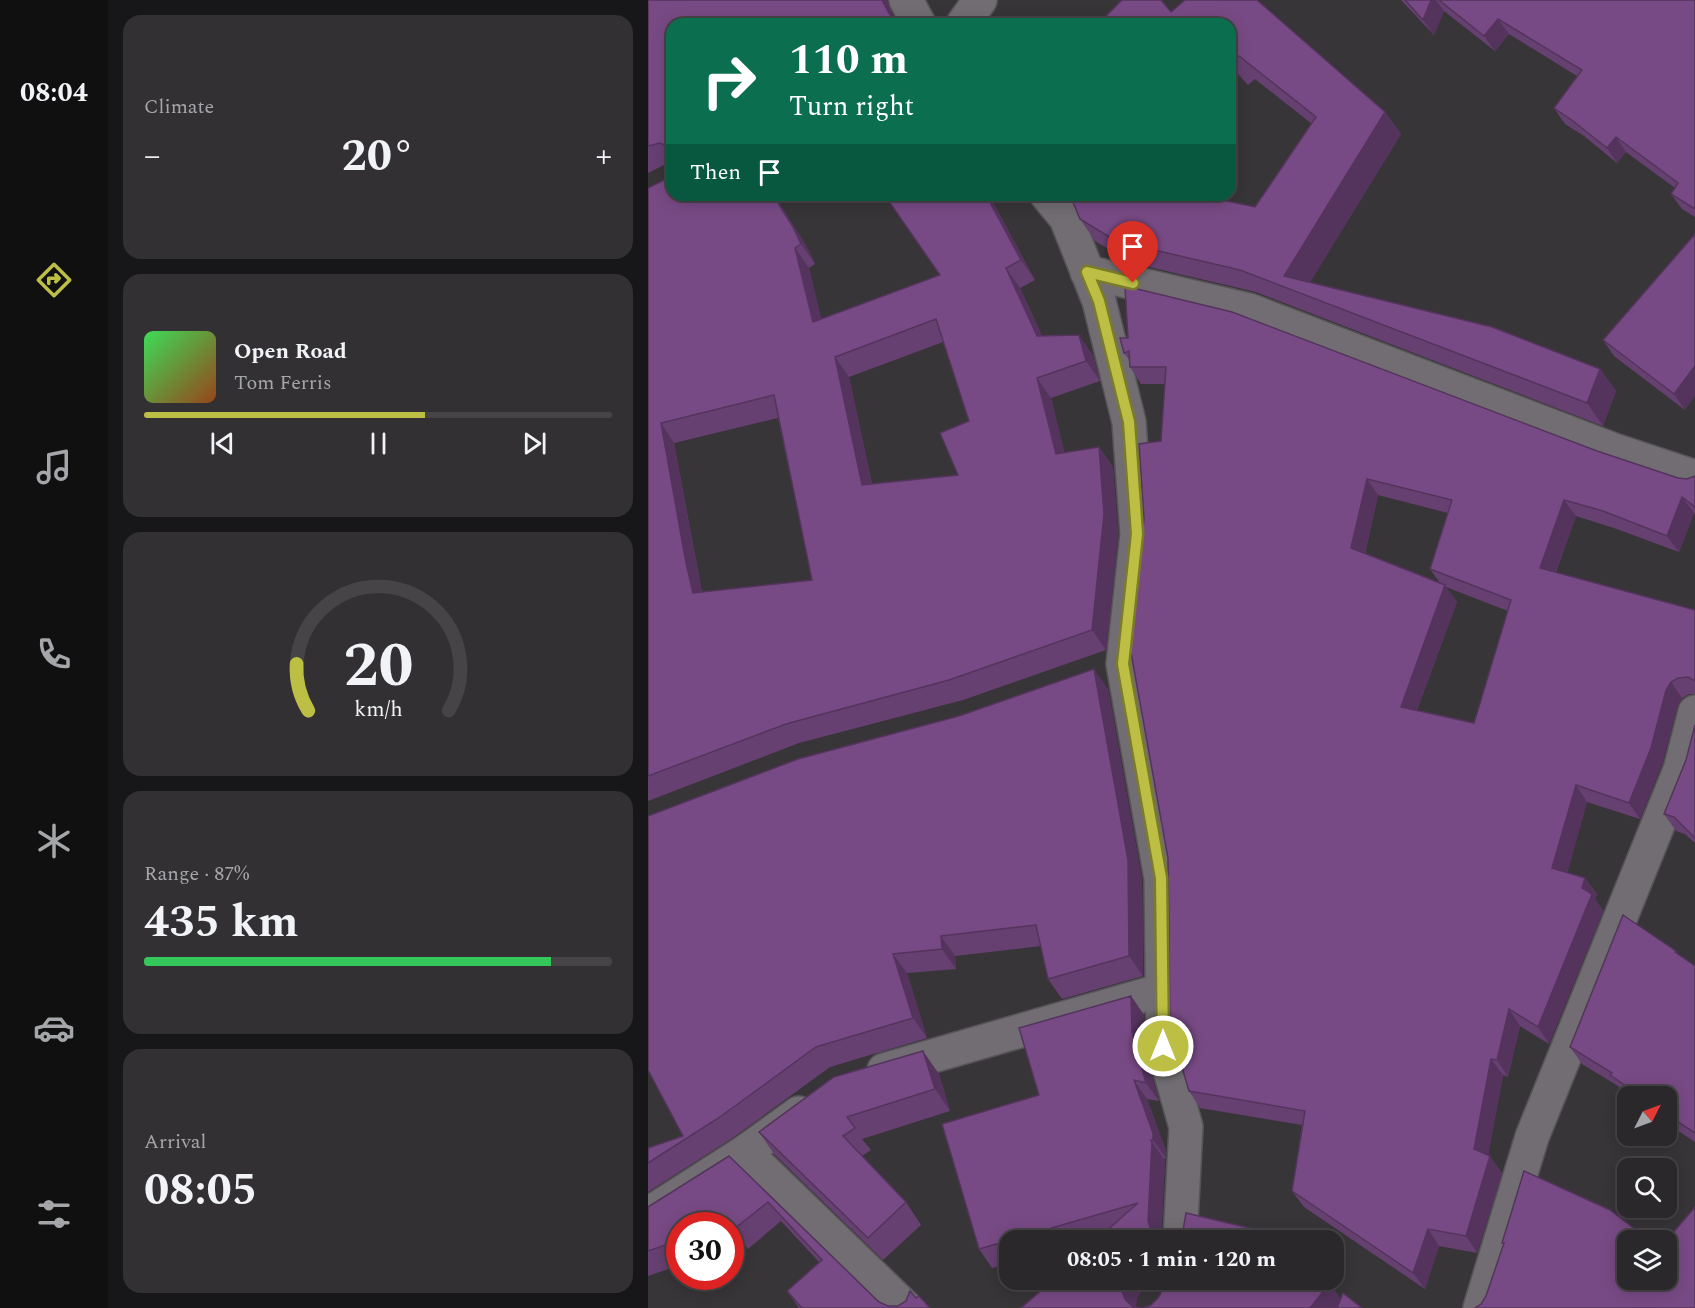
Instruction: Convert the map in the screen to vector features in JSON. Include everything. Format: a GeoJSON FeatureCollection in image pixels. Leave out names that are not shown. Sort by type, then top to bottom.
{"type":"FeatureCollection","features":[{"type":"Feature","properties":{"kind":"street"},"geometry":{"type":"LineString","coordinates":[[906,0],[916,18]]}},
{"type":"Feature","properties":{"kind":"street"},"geometry":{"type":"LineString","coordinates":[[967,18],[980,0]]}},
{"type":"Feature","properties":{"kind":"street"},"geometry":{"type":"LineString","coordinates":[[1052,201],[1066,218],[1099,301],[1129,422],[1137,534],[1123,664],[1161,878],[1163,1046],[1186,1127],[1181,1230]]}},
{"type":"Feature","properties":{"kind":"street"},"geometry":{"type":"LineString","coordinates":[[1087,272],[1249,310],[1614,450],[1695,477]]}},
{"type":"Feature","properties":{"kind":"street"},"geometry":{"type":"LineString","coordinates":[[1090,675],[1123,664]]}},
{"type":"Feature","properties":{"kind":"street"},"geometry":{"type":"LineString","coordinates":[[1480,1308],[1532,1137],[1680,770],[1695,712]]}},
{"type":"Feature","properties":{"kind":"street"},"geometry":{"type":"LineString","coordinates":[[853,1079],[1162,990]]}},
{"type":"Feature","properties":{"kind":"street"},"geometry":{"type":"LineString","coordinates":[[648,1214],[745,1152],[822,1096]]}},
{"type":"Feature","properties":{"kind":"street"},"geometry":{"type":"LineString","coordinates":[[745,1152],[906,1308]]}},
{"type":"Feature","properties":{"kind":"building"},"geometry":{"type":"Polygon","coordinates":[[[648,0],[882,0],[893,18],[666,18],[666,146],[660,143],[648,146],[648,0]]]}},
{"type":"Feature","properties":{"kind":"building"},"geometry":{"type":"Polygon","coordinates":[[[1122,0],[1161,0],[1171,12],[1185,0],[1257,0],[1385,112],[1284,276],[1492,327],[1600,369],[1587,403],[1240,270],[1116,241],[1080,219],[1072,201],[1226,201],[1255,207],[1316,117],[1239,56],[1236,59],[1236,18],[1104,18],[1122,0]]]}},
{"type":"Feature","properties":{"kind":"building"},"geometry":{"type":"Polygon","coordinates":[[[1405,0],[1431,0],[1423,20],[1405,0]]]}},
{"type":"Feature","properties":{"kind":"building"},"geometry":{"type":"Polygon","coordinates":[[[1439,0],[1695,0],[1695,209],[1671,194],[1678,183],[1616,137],[1607,148],[1554,108],[1582,70],[1498,19],[1484,36],[1439,0]]]}},
{"type":"Feature","properties":{"kind":"building"},"geometry":{"type":"Polygon","coordinates":[[[666,179],[666,201],[777,201],[801,244],[795,248],[813,322],[940,275],[889,201],[989,201],[1021,260],[1006,268],[1037,336],[1079,335],[1086,361],[1037,378],[1056,454],[1099,447],[1104,514],[1092,630],[949,680],[786,724],[648,776],[648,188],[666,179]],[[936,319],[835,357],[862,485],[958,475],[940,433],[969,421],[936,319]],[[774,395],[661,423],[693,593],[812,580],[774,395]]]}},
{"type":"Feature","properties":{"kind":"building"},"geometry":{"type":"Polygon","coordinates":[[[1695,234],[1695,366],[1674,394],[1603,340],[1695,234]]]}},
{"type":"Feature","properties":{"kind":"building"},"geometry":{"type":"Polygon","coordinates":[[[1125,286],[1232,312],[1597,451],[1678,478],[1687,479],[1695,476],[1695,507],[1682,497],[1667,536],[1603,511],[1564,500],[1540,568],[1695,610],[1695,681],[1688,677],[1678,678],[1671,682],[1666,690],[1651,748],[1629,803],[1576,785],[1552,868],[1585,878],[1582,888],[1592,894],[1538,1027],[1509,1009],[1497,1060],[1491,1059],[1474,1149],[1490,1156],[1466,1236],[1428,1229],[1413,1273],[1292,1191],[1305,1111],[1189,1091],[1170,1027],[1168,858],[1130,647],[1144,519],[1139,444],[1161,441],[1166,367],[1130,367],[1129,351],[1124,353],[1120,338],[1128,338],[1125,286]],[[1367,479],[1351,548],[1445,585],[1401,707],[1474,723],[1511,600],[1430,569],[1452,500],[1367,479]]]}},
{"type":"Feature","properties":{"kind":"building"},"geometry":{"type":"Polygon","coordinates":[[[1094,669],[1128,860],[1129,956],[1048,979],[1036,925],[941,936],[942,949],[893,954],[913,1018],[816,1047],[720,1117],[648,1163],[648,1148],[683,1136],[648,1070],[648,816],[798,759],[959,716],[1094,669]]]}},
{"type":"Feature","properties":{"kind":"building"},"geometry":{"type":"Polygon","coordinates":[[[1695,725],[1695,838],[1674,817],[1664,814],[1686,760],[1695,725]]]}},
{"type":"Feature","properties":{"kind":"building"},"geometry":{"type":"Polygon","coordinates":[[[1623,915],[1695,966],[1695,1133],[1677,1121],[1677,1086],[1626,1086],[1610,1075],[1612,1073],[1570,1047],[1623,915]]]}},
{"type":"Feature","properties":{"kind":"building"},"geometry":{"type":"Polygon","coordinates":[[[1131,996],[1132,1032],[1146,1083],[1134,1080],[1153,1133],[1148,1221],[1151,1230],[1107,1230],[1138,1203],[1045,1230],[999,1230],[999,1243],[979,1249],[942,1124],[1039,1095],[1019,1028],[1131,996]]]}},
{"type":"Feature","properties":{"kind":"building"},"geometry":{"type":"Polygon","coordinates":[[[923,1051],[935,1089],[847,1117],[855,1128],[843,1136],[906,1202],[868,1238],[759,1132],[834,1077],[923,1051]]]}},
{"type":"Feature","properties":{"kind":"building"},"geometry":{"type":"Polygon","coordinates":[[[729,1156],[879,1302],[888,1306],[898,1306],[906,1301],[910,1291],[916,1298],[919,1296],[930,1308],[802,1308],[787,1291],[822,1260],[768,1202],[744,1221],[744,1212],[666,1212],[666,1245],[648,1251],[648,1207],[729,1156]]]}},
{"type":"Feature","properties":{"kind":"building"},"geometry":{"type":"Polygon","coordinates":[[[1524,1171],[1610,1210],[1617,1218],[1620,1218],[1636,1230],[1617,1230],[1617,1290],[1677,1290],[1675,1230],[1695,1207],[1695,1308],[1475,1308],[1486,1296],[1504,1243],[1502,1243],[1524,1171]]]}},
{"type":"Feature","properties":{"kind":"building"},"geometry":{"type":"Polygon","coordinates":[[[1186,1213],[1258,1230],[1183,1230],[1186,1213]]]}},
{"type":"Feature","properties":{"kind":"building"},"geometry":{"type":"Polygon","coordinates":[[[1042,1290],[1122,1290],[1125,1299],[1132,1306],[1141,1308],[1021,1308],[1042,1290]]]}},
{"type":"Feature","properties":{"kind":"building"},"geometry":{"type":"Polygon","coordinates":[[[1162,1290],[1324,1290],[1310,1308],[1143,1308],[1151,1305],[1162,1290]]]}},
{"type":"Feature","properties":{"kind":"building"},"geometry":{"type":"Polygon","coordinates":[[[1343,1293],[1362,1308],[1337,1308],[1343,1293]]]}},
{"type":"Feature","properties":{"kind":"route"},"geometry":{"type":"LineString","coordinates":[[1133,283],[1087,272],[1099,301],[1129,422],[1137,534],[1123,664],[1161,878],[1163,1046]]}}]}
